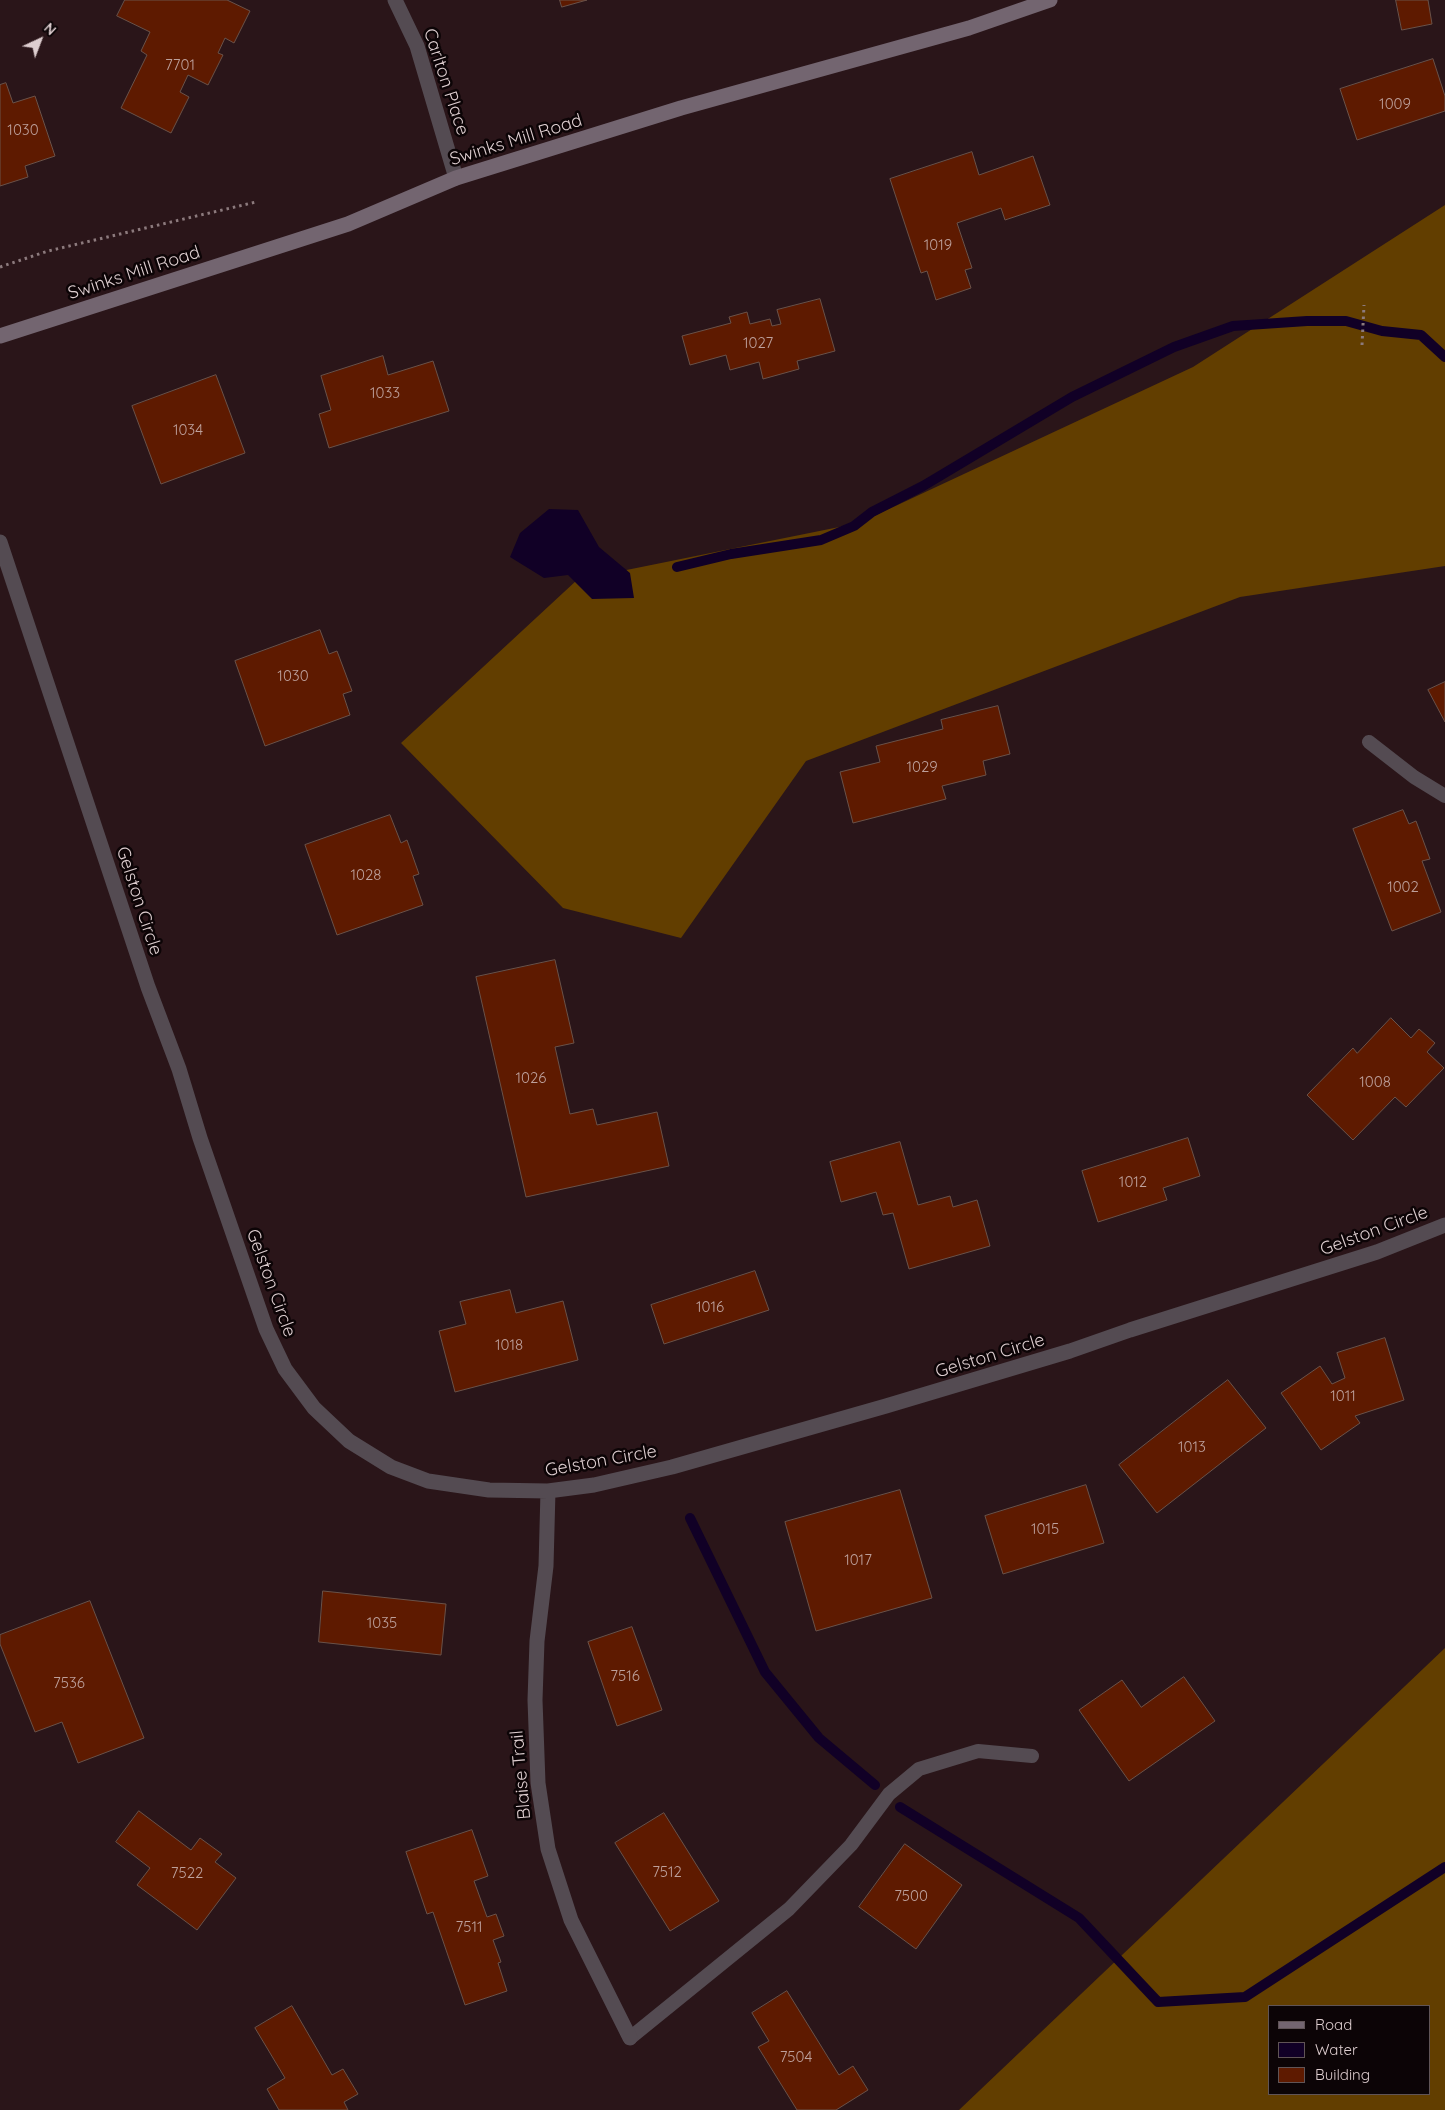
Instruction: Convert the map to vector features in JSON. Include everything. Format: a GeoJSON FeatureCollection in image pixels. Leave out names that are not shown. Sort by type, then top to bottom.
{"type":"FeatureCollection","features":[{"type":"Feature","properties":{"kind":"street","name":"Carlton Place"},"geometry":{"type":"LineString","coordinates":[[396,0],[417,46],[456,178]]}},
{"type":"Feature","properties":{"kind":"street","name":"Swinks Mill Road"},"geometry":{"type":"LineString","coordinates":[[0,336],[348,224],[456,178],[681,108],[969,28],[1050,0]]}},
{"type":"Feature","properties":{"kind":"street","name":"Gelston Circle"},"geometry":{"type":"LineString","coordinates":[[0,542],[148,986],[179,1069],[200,1138],[266,1329],[284,1369],[314,1408],[349,1441],[391,1466],[428,1481],[489,1490],[548,1491],[594,1485],[672,1467],[1070,1351],[1130,1330],[1377,1252],[1445,1225]]}},
{"type":"Feature","properties":{"kind":"street","name":"Blaise Trail"},"geometry":{"type":"LineString","coordinates":[[548,1491],[546,1566],[537,1640],[535,1700],[538,1783],[548,1849],[571,1920],[630,2038]]}},
{"type":"Feature","properties":{"kind":"lane"},"geometry":{"type":"LineString","coordinates":[[1369,742],[1414,777],[1445,796]]}},
{"type":"Feature","properties":{"kind":"lane"},"geometry":{"type":"LineString","coordinates":[[630,2038],[789,1909],[851,1844],[889,1794],[919,1770],[978,1751],[1032,1756]]}},
{"type":"Feature","properties":{"kind":"path"},"geometry":{"type":"LineString","coordinates":[[0,268],[48,252],[256,202]]}},
{"type":"Feature","properties":{"kind":"path"},"geometry":{"type":"LineString","coordinates":[[1362,344],[1364,305]]}},
{"type":"Feature","properties":{"kind":"shaded area"},"geometry":{"type":"Polygon","coordinates":[[[1445,205],[1445,566],[1240,597],[806,761],[681,938],[563,908],[401,743],[577,580],[859,523],[1193,367],[1445,205]]]}},
{"type":"Feature","properties":{"kind":"shaded area"},"geometry":{"type":"Polygon","coordinates":[[[1445,1648],[1445,2110],[959,2110],[1445,1648]]]}},
{"type":"Feature","properties":{"kind":"water"},"geometry":{"type":"Polygon","coordinates":[[[549,509],[578,510],[599,547],[630,573],[634,598],[592,599],[568,575],[544,578],[510,557],[520,533],[549,509]]]}},
{"type":"Feature","properties":{"kind":"building"},"geometry":{"type":"Polygon","coordinates":[[[125,0],[227,0],[250,11],[234,43],[225,38],[218,53],[223,55],[208,85],[188,75],[180,92],[189,97],[171,133],[121,108],[147,55],[141,51],[150,32],[117,16],[125,0]]]}},
{"type":"Feature","properties":{"kind":"building"},"geometry":{"type":"Polygon","coordinates":[[[560,0],[587,0],[562,7],[560,0]]]}},
{"type":"Feature","properties":{"kind":"building"},"geometry":{"type":"Polygon","coordinates":[[[1396,0],[1428,0],[1432,24],[1402,30],[1396,0]]]}},
{"type":"Feature","properties":{"kind":"building"},"geometry":{"type":"Polygon","coordinates":[[[1433,59],[1445,96],[1445,111],[1357,140],[1340,89],[1433,59]]]}},
{"type":"Feature","properties":{"kind":"building"},"geometry":{"type":"Polygon","coordinates":[[[6,83],[13,103],[35,96],[55,156],[25,166],[28,177],[0,186],[0,85],[6,83]]]}},
{"type":"Feature","properties":{"kind":"building"},"geometry":{"type":"Polygon","coordinates":[[[972,152],[979,175],[1033,156],[1050,205],[1005,220],[1001,208],[957,223],[972,268],[965,270],[971,288],[936,300],[927,271],[921,273],[890,179],[972,152]]]}},
{"type":"Feature","properties":{"kind":"building"},"geometry":{"type":"Polygon","coordinates":[[[820,299],[835,351],[797,361],[799,369],[763,379],[759,362],[730,370],[726,355],[690,365],[682,336],[731,323],[729,317],[747,312],[750,324],[770,319],[772,326],[781,324],[777,310],[820,299]]]}},
{"type":"Feature","properties":{"kind":"building"},"geometry":{"type":"Polygon","coordinates":[[[383,356],[388,375],[433,361],[449,411],[329,448],[319,414],[331,410],[321,376],[383,356]]]}},
{"type":"Feature","properties":{"kind":"building"},"geometry":{"type":"Polygon","coordinates":[[[216,375],[245,453],[161,484],[132,406],[216,375]]]}},
{"type":"Feature","properties":{"kind":"building"},"geometry":{"type":"Polygon","coordinates":[[[320,630],[329,654],[337,651],[352,691],[343,694],[350,715],[265,746],[235,661],[320,630]]]}},
{"type":"Feature","properties":{"kind":"building"},"geometry":{"type":"Polygon","coordinates":[[[1445,682],[1445,722],[1428,690],[1445,682]]]}},
{"type":"Feature","properties":{"kind":"building"},"geometry":{"type":"Polygon","coordinates":[[[998,706],[1010,754],[983,761],[986,775],[942,786],[946,799],[853,823],[840,772],[880,762],[876,746],[943,729],[941,720],[998,706]]]}},
{"type":"Feature","properties":{"kind":"building"},"geometry":{"type":"Polygon","coordinates":[[[1403,810],[1409,824],[1416,821],[1430,859],[1422,861],[1441,912],[1392,931],[1353,829],[1403,810]]]}},
{"type":"Feature","properties":{"kind":"building"},"geometry":{"type":"Polygon","coordinates":[[[390,815],[401,843],[407,840],[419,874],[413,876],[423,905],[337,935],[305,845],[390,815]]]}},
{"type":"Feature","properties":{"kind":"building"},"geometry":{"type":"Polygon","coordinates":[[[555,960],[574,1043],[555,1047],[570,1114],[593,1109],[597,1125],[657,1112],[669,1166],[526,1197],[476,977],[555,960]]]}},
{"type":"Feature","properties":{"kind":"building"},"geometry":{"type":"Polygon","coordinates":[[[1391,1018],[1411,1038],[1419,1029],[1435,1043],[1427,1052],[1444,1068],[1406,1107],[1395,1097],[1353,1140],[1307,1095],[1353,1048],[1357,1053],[1391,1018]]]}},
{"type":"Feature","properties":{"kind":"building"},"geometry":{"type":"Polygon","coordinates":[[[1188,1138],[1200,1176],[1163,1188],[1167,1200],[1098,1222],[1082,1171],[1188,1138]]]}},
{"type":"Feature","properties":{"kind":"building"},"geometry":{"type":"Polygon","coordinates":[[[900,1142],[918,1205],[950,1196],[953,1207],[977,1200],[990,1246],[909,1269],[893,1213],[883,1215],[876,1192],[841,1202],[830,1162],[900,1142]]]}},
{"type":"Feature","properties":{"kind":"building"},"geometry":{"type":"Polygon","coordinates":[[[755,1271],[769,1310],[664,1344],[651,1305],[755,1271]]]}},
{"type":"Feature","properties":{"kind":"building"},"geometry":{"type":"Polygon","coordinates":[[[510,1290],[516,1313],[563,1301],[578,1360],[455,1392],[439,1331],[466,1324],[460,1302],[510,1290]]]}},
{"type":"Feature","properties":{"kind":"building"},"geometry":{"type":"Polygon","coordinates":[[[1385,1338],[1404,1400],[1355,1416],[1360,1423],[1321,1450],[1281,1393],[1320,1366],[1332,1384],[1345,1378],[1337,1353],[1385,1338]]]}},
{"type":"Feature","properties":{"kind":"building"},"geometry":{"type":"Polygon","coordinates":[[[1228,1380],[1266,1428],[1157,1513],[1119,1465],[1228,1380]]]}},
{"type":"Feature","properties":{"kind":"building"},"geometry":{"type":"Polygon","coordinates":[[[1086,1485],[1104,1543],[1003,1574],[985,1516],[1086,1485]]]}},
{"type":"Feature","properties":{"kind":"building"},"geometry":{"type":"Polygon","coordinates":[[[900,1490],[932,1598],[816,1631],[785,1522],[900,1490]]]}},
{"type":"Feature","properties":{"kind":"building"},"geometry":{"type":"Polygon","coordinates":[[[323,1591],[446,1604],[441,1655],[319,1642],[323,1591]]]}},
{"type":"Feature","properties":{"kind":"building"},"geometry":{"type":"Polygon","coordinates":[[[90,1601],[144,1738],[78,1763],[62,1722],[35,1732],[0,1644],[0,1635],[90,1601]]]}},
{"type":"Feature","properties":{"kind":"building"},"geometry":{"type":"Polygon","coordinates":[[[632,1627],[662,1710],[617,1726],[588,1642],[632,1627]]]}},
{"type":"Feature","properties":{"kind":"building"},"geometry":{"type":"Polygon","coordinates":[[[1184,1677],[1215,1721],[1129,1781],[1079,1710],[1122,1680],[1141,1707],[1184,1677]]]}},
{"type":"Feature","properties":{"kind":"building"},"geometry":{"type":"Polygon","coordinates":[[[139,1811],[191,1850],[200,1838],[222,1854],[215,1862],[236,1878],[197,1930],[137,1885],[150,1868],[116,1842],[139,1811]]]}},
{"type":"Feature","properties":{"kind":"building"},"geometry":{"type":"Polygon","coordinates":[[[664,1813],[719,1901],[670,1931],[615,1843],[664,1813]]]}},
{"type":"Feature","properties":{"kind":"building"},"geometry":{"type":"Polygon","coordinates":[[[472,1830],[488,1876],[474,1881],[487,1917],[496,1914],[504,1936],[493,1940],[501,1962],[498,1963],[507,1991],[465,2005],[433,1912],[427,1914],[406,1852],[472,1830]]]}},
{"type":"Feature","properties":{"kind":"building"},"geometry":{"type":"Polygon","coordinates":[[[905,1844],[962,1885],[916,1949],[859,1907],[905,1844]]]}},
{"type":"Feature","properties":{"kind":"building"},"geometry":{"type":"Polygon","coordinates":[[[787,1991],[839,2075],[853,2066],[868,2090],[836,2110],[797,2110],[758,2047],[769,2041],[752,2013],[787,1991]]]}},
{"type":"Feature","properties":{"kind":"building"},"geometry":{"type":"Polygon","coordinates":[[[292,2006],[332,2075],[343,2069],[358,2094],[344,2102],[348,2110],[279,2110],[267,2089],[285,2078],[255,2028],[292,2006]]]}},
{"type":"Feature","properties":{"kind":"waterway"},"geometry":{"type":"LineString","coordinates":[[677,567],[731,554],[821,540],[854,526],[872,512],[923,486],[1072,397],[1174,347],[1233,326],[1307,321],[1346,321],[1382,331],[1421,335],[1445,357]]}},
{"type":"Feature","properties":{"kind":"waterway"},"geometry":{"type":"LineString","coordinates":[[690,1518],[765,1672],[819,1738],[875,1785]]}},
{"type":"Feature","properties":{"kind":"waterway"},"geometry":{"type":"LineString","coordinates":[[900,1807],[1079,1918],[1158,2002],[1245,1997],[1445,1867]]}}]}
